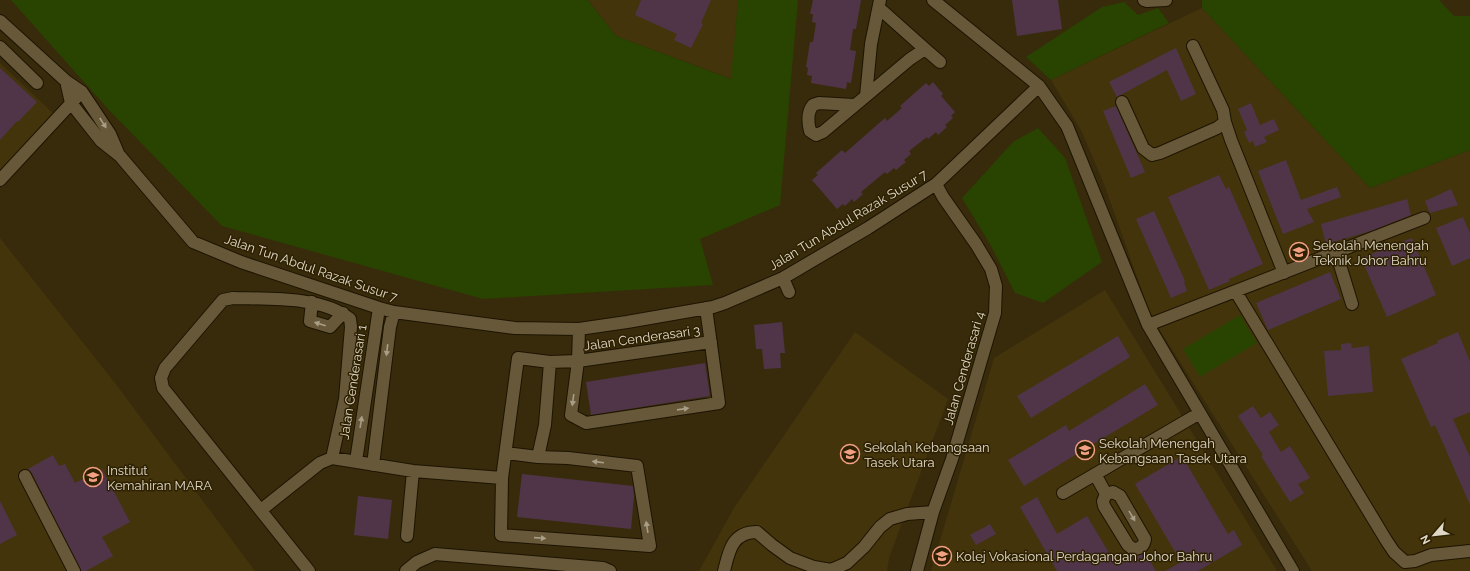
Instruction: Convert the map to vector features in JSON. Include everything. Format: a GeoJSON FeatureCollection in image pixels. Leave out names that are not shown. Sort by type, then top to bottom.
{"type":"FeatureCollection","features":[{"type":"Feature","properties":{"kind":"street"},"geometry":{"type":"LineString","coordinates":[[1144,0],[1166,0]]}},
{"type":"Feature","properties":{"kind":"street"},"geometry":{"type":"LineString","coordinates":[[940,2],[1039,86],[1067,126],[1148,325],[1293,571]]}},
{"type":"Feature","properties":{"kind":"street"},"geometry":{"type":"LineString","coordinates":[[879,4],[940,62]]}},
{"type":"Feature","properties":{"kind":"street"},"geometry":{"type":"LineString","coordinates":[[866,96],[871,44],[879,4]]}},
{"type":"Feature","properties":{"kind":"street"},"geometry":{"type":"LineString","coordinates":[[0,21],[66,81],[82,92],[0,180]]}},
{"type":"Feature","properties":{"kind":"street"},"geometry":{"type":"LineString","coordinates":[[0,46],[37,83]]}},
{"type":"Feature","properties":{"kind":"street"},"geometry":{"type":"LineString","coordinates":[[1193,46],[1223,110],[1231,140],[1284,272]]}},
{"type":"Feature","properties":{"kind":"street"},"geometry":{"type":"LineString","coordinates":[[854,105],[910,59],[925,49]]}},
{"type":"Feature","properties":{"kind":"street"},"geometry":{"type":"LineString","coordinates":[[66,81],[71,103]]}},
{"type":"Feature","properties":{"kind":"street","name":"Jalan Tun Abdul Razak Susur 7"},"geometry":{"type":"LineString","coordinates":[[71,103],[101,141],[120,156],[193,242],[241,262],[394,312],[515,328],[579,329],[709,307],[725,303],[784,278],[868,228],[936,184],[1039,86]]}},
{"type":"Feature","properties":{"kind":"street","name":"Jalan Tun Abdul Razak Susur 7"},"geometry":{"type":"LineString","coordinates":[[82,92],[110,134],[120,156]]}},
{"type":"Feature","properties":{"kind":"street"},"geometry":{"type":"LineString","coordinates":[[1122,102],[1143,148],[1152,155],[1160,153],[1217,128],[1225,122]]}},
{"type":"Feature","properties":{"kind":"street","name":"Jalan Cenderasari 4"},"geometry":{"type":"LineString","coordinates":[[917,571],[933,512],[952,459],[995,313],[996,286],[991,269],[936,184]]}},
{"type":"Feature","properties":{"kind":"street"},"geometry":{"type":"LineString","coordinates":[[1148,325],[1424,218]]}},
{"type":"Feature","properties":{"kind":"street"},"geometry":{"type":"LineString","coordinates":[[1336,252],[1352,304]]}},
{"type":"Feature","properties":{"kind":"street"},"geometry":{"type":"LineString","coordinates":[[784,278],[789,292]]}},
{"type":"Feature","properties":{"kind":"street"},"geometry":{"type":"LineString","coordinates":[[1236,292],[1394,552],[1405,562],[1415,561],[1432,555],[1470,552]]}},
{"type":"Feature","properties":{"kind":"street"},"geometry":{"type":"LineString","coordinates":[[309,571],[163,388],[161,378],[164,368],[223,300],[233,298],[312,302],[343,313],[350,319],[351,327],[346,399],[332,458]]}},
{"type":"Feature","properties":{"kind":"street"},"geometry":{"type":"LineString","coordinates":[[312,302],[310,321],[330,327],[343,313]]}},
{"type":"Feature","properties":{"kind":"street"},"geometry":{"type":"LineString","coordinates":[[579,329],[578,361],[571,415],[586,422],[719,403],[711,342],[709,307]]}},
{"type":"Feature","properties":{"kind":"street","name":"Jalan Cenderasari 1"},"geometry":{"type":"LineString","coordinates":[[356,461],[379,308]]}},
{"type":"Feature","properties":{"kind":"street"},"geometry":{"type":"LineString","coordinates":[[373,465],[390,327],[394,312]]}},
{"type":"Feature","properties":{"kind":"street","name":"Jalan Cenderasari 3"},"geometry":{"type":"LineString","coordinates":[[506,453],[518,358],[550,362],[578,361],[711,342]]}},
{"type":"Feature","properties":{"kind":"street"},"geometry":{"type":"LineString","coordinates":[[538,456],[545,425],[550,362]]}},
{"type":"Feature","properties":{"kind":"street"},"geometry":{"type":"LineString","coordinates":[[1063,493],[1200,414]]}},
{"type":"Feature","properties":{"kind":"street"},"geometry":{"type":"LineString","coordinates":[[506,453],[538,456],[637,466],[650,546],[501,536],[502,478],[506,453]]}},
{"type":"Feature","properties":{"kind":"street"},"geometry":{"type":"LineString","coordinates":[[261,510],[320,463],[332,458],[413,471],[502,478]]}},
{"type":"Feature","properties":{"kind":"street"},"geometry":{"type":"LineString","coordinates":[[407,536],[413,471]]}},
{"type":"Feature","properties":{"kind":"street"},"geometry":{"type":"LineString","coordinates":[[1095,474],[1106,494]]}},
{"type":"Feature","properties":{"kind":"street"},"geometry":{"type":"LineString","coordinates":[[25,476],[74,571]]}},
{"type":"Feature","properties":{"kind":"street"},"geometry":{"type":"LineString","coordinates":[[724,571],[730,548],[738,538],[749,532],[757,532],[790,558],[814,567],[831,570],[848,567],[880,527],[890,520],[907,514],[933,512]]}},
{"type":"Feature","properties":{"kind":"street"},"geometry":{"type":"LineString","coordinates":[[406,571],[418,562],[435,554],[603,568],[610,571]]}},
{"type":"Feature","properties":{"kind":"shaded area"},"geometry":{"type":"Polygon","coordinates":[[[588,0],[738,0],[732,79],[616,36],[588,0]]]}},
{"type":"Feature","properties":{"kind":"shaded area","name":"Sekolah Menengah Teknik Johor Bahru"},"geometry":{"type":"Polygon","coordinates":[[[1202,8],[1370,188],[1470,150],[1470,571],[1312,571],[1151,316],[1104,184],[1082,132],[1051,80],[1202,8]]]}},
{"type":"Feature","properties":{"kind":"shaded area"},"geometry":{"type":"Polygon","coordinates":[[[0,63],[59,119],[0,181],[0,63]]]}},
{"type":"Feature","properties":{"kind":"shaded area","name":"Institut Kemahiran MARA"},"geometry":{"type":"Polygon","coordinates":[[[0,238],[115,383],[255,571],[0,571],[0,238]]]}},
{"type":"Feature","properties":{"kind":"shaded area","name":"Sekolah Menengah Kebangsaan Tasek Utara"},"geometry":{"type":"Polygon","coordinates":[[[1105,290],[1277,571],[931,571],[994,358],[1105,290]]]}},
{"type":"Feature","properties":{"kind":"shaded area","name":"Sekolah Kebangsaan Tasek Utara"},"geometry":{"type":"Polygon","coordinates":[[[855,332],[948,399],[889,558],[887,571],[699,571],[734,508],[855,332]]]}},
{"type":"Feature","properties":{"kind":"green space"},"geometry":{"type":"Polygon","coordinates":[[[11,0],[588,0],[616,36],[731,79],[738,0],[798,0],[780,205],[700,239],[713,285],[483,299],[222,226],[108,109],[11,0]]]}},
{"type":"Feature","properties":{"kind":"green space"},"geometry":{"type":"Polygon","coordinates":[[[1202,0],[1439,0],[1454,16],[1470,16],[1470,150],[1370,188],[1202,8],[1202,0]]]}},
{"type":"Feature","properties":{"kind":"green space"},"geometry":{"type":"Polygon","coordinates":[[[1124,2],[1138,15],[1158,8],[1169,23],[1051,80],[1026,57],[1102,7],[1124,2]]]}},
{"type":"Feature","properties":{"kind":"green space"},"geometry":{"type":"Polygon","coordinates":[[[1038,128],[1065,158],[1102,262],[1043,303],[1015,293],[991,246],[962,198],[1013,142],[1038,128]]]}},
{"type":"Feature","properties":{"kind":"green space"},"geometry":{"type":"Polygon","coordinates":[[[1240,315],[1257,343],[1200,377],[1183,349],[1240,315]]]}},
{"type":"Feature","properties":{"kind":"building"},"geometry":{"type":"Polygon","coordinates":[[[641,0],[711,0],[701,23],[703,24],[691,48],[674,40],[677,34],[635,15],[641,0]]]}},
{"type":"Feature","properties":{"kind":"building"},"geometry":{"type":"Polygon","coordinates":[[[813,0],[861,0],[856,29],[853,29],[850,50],[856,51],[851,83],[847,82],[846,89],[811,83],[812,76],[807,75],[808,68],[806,67],[810,42],[813,42],[816,23],[812,22],[813,14],[810,14],[813,0]]]}},
{"type":"Feature","properties":{"kind":"building"},"geometry":{"type":"Polygon","coordinates":[[[1012,0],[1058,0],[1062,29],[1017,36],[1012,0]]]}},
{"type":"Feature","properties":{"kind":"building"},"geometry":{"type":"Polygon","coordinates":[[[1176,48],[1196,94],[1181,101],[1167,70],[1117,97],[1109,82],[1176,48]]]}},
{"type":"Feature","properties":{"kind":"building"},"geometry":{"type":"Polygon","coordinates":[[[0,68],[37,102],[0,140],[0,68]]]}},
{"type":"Feature","properties":{"kind":"building"},"geometry":{"type":"Polygon","coordinates":[[[933,82],[943,94],[941,96],[955,112],[951,116],[953,118],[945,125],[947,127],[938,135],[936,132],[928,139],[927,137],[909,151],[911,154],[904,160],[906,162],[896,170],[894,168],[887,174],[885,172],[861,192],[863,194],[854,202],[852,199],[845,206],[843,204],[837,209],[812,180],[818,175],[816,173],[842,150],[845,153],[885,118],[887,121],[902,108],[900,106],[926,83],[929,86],[933,82]]]}},
{"type":"Feature","properties":{"kind":"building"},"geometry":{"type":"Polygon","coordinates":[[[1251,103],[1260,125],[1274,119],[1279,130],[1264,137],[1267,142],[1255,147],[1253,141],[1249,143],[1244,132],[1247,130],[1238,109],[1251,103]]]}},
{"type":"Feature","properties":{"kind":"building"},"geometry":{"type":"Polygon","coordinates":[[[1116,106],[1145,172],[1131,178],[1103,111],[1116,106]]]}},
{"type":"Feature","properties":{"kind":"building"},"geometry":{"type":"Polygon","coordinates":[[[1286,160],[1301,200],[1337,187],[1341,197],[1307,209],[1314,222],[1283,234],[1258,171],[1286,160]]]}},
{"type":"Feature","properties":{"kind":"building"},"geometry":{"type":"Polygon","coordinates":[[[1219,175],[1226,189],[1229,187],[1263,264],[1229,279],[1230,281],[1209,290],[1168,197],[1219,175]]]}},
{"type":"Feature","properties":{"kind":"building"},"geometry":{"type":"Polygon","coordinates":[[[1451,189],[1458,205],[1430,213],[1425,201],[1451,189]]]}},
{"type":"Feature","properties":{"kind":"building"},"geometry":{"type":"Polygon","coordinates":[[[1407,199],[1411,215],[1371,231],[1326,244],[1321,224],[1407,199]]]}},
{"type":"Feature","properties":{"kind":"building"},"geometry":{"type":"Polygon","coordinates":[[[1154,211],[1185,281],[1187,291],[1171,298],[1136,219],[1154,211]]]}},
{"type":"Feature","properties":{"kind":"building"},"geometry":{"type":"Polygon","coordinates":[[[1463,217],[1470,233],[1470,258],[1452,266],[1436,228],[1463,217]]]}},
{"type":"Feature","properties":{"kind":"building"},"geometry":{"type":"Polygon","coordinates":[[[1412,238],[1436,295],[1387,317],[1361,258],[1412,238]]]}},
{"type":"Feature","properties":{"kind":"building"},"geometry":{"type":"Polygon","coordinates":[[[1330,272],[1341,299],[1268,330],[1256,303],[1330,272]]]}},
{"type":"Feature","properties":{"kind":"building"},"geometry":{"type":"Polygon","coordinates":[[[782,322],[785,353],[780,353],[781,368],[764,369],[762,349],[756,349],[754,325],[782,322]]]}},
{"type":"Feature","properties":{"kind":"building"},"geometry":{"type":"Polygon","coordinates":[[[1458,332],[1470,362],[1470,412],[1453,419],[1470,457],[1470,505],[1435,425],[1431,427],[1401,359],[1438,343],[1437,341],[1458,332]]]}},
{"type":"Feature","properties":{"kind":"building"},"geometry":{"type":"Polygon","coordinates":[[[1118,336],[1130,357],[1031,418],[1017,396],[1118,336]]]}},
{"type":"Feature","properties":{"kind":"building"},"geometry":{"type":"Polygon","coordinates":[[[1351,343],[1352,348],[1369,346],[1373,392],[1328,396],[1324,351],[1341,350],[1341,344],[1351,343]]]}},
{"type":"Feature","properties":{"kind":"building"},"geometry":{"type":"Polygon","coordinates":[[[705,363],[710,396],[591,415],[586,382],[705,363]]]}},
{"type":"Feature","properties":{"kind":"building"},"geometry":{"type":"Polygon","coordinates":[[[1145,384],[1158,405],[1024,486],[1008,460],[1066,425],[1069,431],[1145,384]]]}},
{"type":"Feature","properties":{"kind":"building"},"geometry":{"type":"Polygon","coordinates":[[[1253,406],[1261,418],[1270,412],[1279,425],[1269,432],[1281,452],[1290,446],[1310,478],[1298,484],[1304,493],[1290,502],[1261,456],[1263,455],[1238,416],[1253,406]]]}},
{"type":"Feature","properties":{"kind":"building"},"geometry":{"type":"Polygon","coordinates":[[[53,455],[59,466],[65,464],[75,483],[102,469],[130,522],[102,537],[113,556],[86,571],[81,571],[32,473],[28,469],[53,455]]]}},
{"type":"Feature","properties":{"kind":"building"},"geometry":{"type":"Polygon","coordinates":[[[1182,456],[1228,534],[1234,530],[1242,545],[1198,571],[1165,571],[1181,562],[1135,484],[1182,456]]]}},
{"type":"Feature","properties":{"kind":"building"},"geometry":{"type":"Polygon","coordinates":[[[522,474],[633,486],[634,496],[631,529],[517,517],[522,474]]]}},
{"type":"Feature","properties":{"kind":"building"},"geometry":{"type":"Polygon","coordinates":[[[358,496],[392,500],[388,539],[354,535],[358,496]]]}},
{"type":"Feature","properties":{"kind":"building"},"geometry":{"type":"Polygon","coordinates":[[[1037,497],[1057,534],[1087,516],[1117,566],[1133,556],[1145,553],[1156,571],[1057,571],[1020,507],[1037,497]]]}},
{"type":"Feature","properties":{"kind":"building"},"geometry":{"type":"Polygon","coordinates":[[[0,501],[17,535],[0,544],[0,501]]]}},
{"type":"Feature","properties":{"kind":"building"},"geometry":{"type":"Polygon","coordinates":[[[990,524],[996,534],[976,545],[970,535],[990,524]]]}},
{"type":"Feature","properties":{"kind":"place","name":"Sekolah Menengah Teknik Johor Bahru"},"geometry":{"type":"Point","coordinates":[1299,252]}},
{"type":"Feature","properties":{"kind":"place","name":"Sekolah Menengah Kebangsaan Tasek Utara"},"geometry":{"type":"Point","coordinates":[1085,450]}},
{"type":"Feature","properties":{"kind":"place","name":"Sekolah Kebangsaan Tasek Utara"},"geometry":{"type":"Point","coordinates":[850,454]}},
{"type":"Feature","properties":{"kind":"place","name":"Institut Kemahiran MARA"},"geometry":{"type":"Point","coordinates":[93,477]}},
{"type":"Feature","properties":{"kind":"place","name":"Kolej Vokasional Perdagangan Johor Bahru"},"geometry":{"type":"Point","coordinates":[942,556]}}]}
